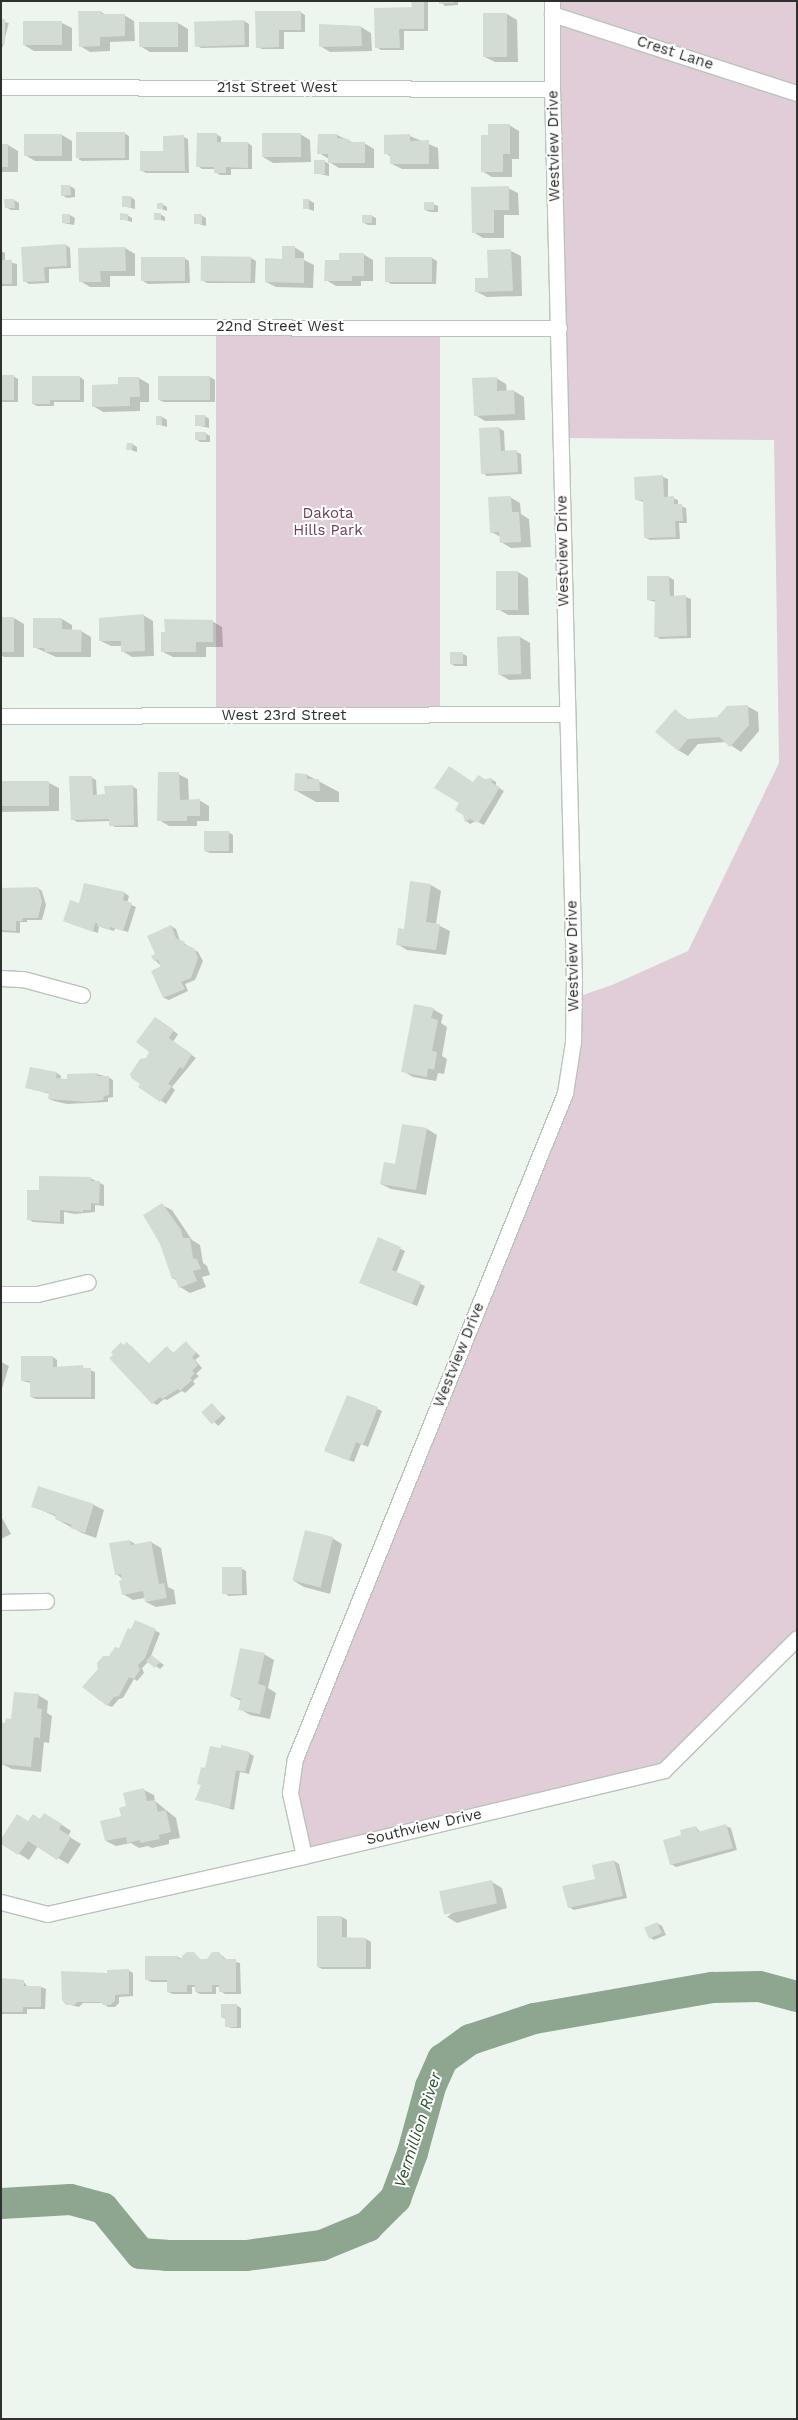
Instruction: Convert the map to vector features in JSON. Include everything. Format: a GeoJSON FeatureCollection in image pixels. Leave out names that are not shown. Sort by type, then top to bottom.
{"type":"FeatureCollection","features":[{"type":"Feature","properties":{"kind":"street","name":"Westview Drive"},"geometry":{"type":"LineString","coordinates":[[304,1856],[290,1793],[295,1759],[565,1093],[573,1042],[574,981],[552,89],[552,7]]}},
{"type":"Feature","properties":{"kind":"street","name":"Crest Lane"},"geometry":{"type":"LineString","coordinates":[[552,7],[797,93]]}},
{"type":"Feature","properties":{"kind":"street","name":"21st Street West"},"geometry":{"type":"LineString","coordinates":[[1,87],[552,89]]}},
{"type":"Feature","properties":{"kind":"street","name":"22nd Street West"},"geometry":{"type":"LineString","coordinates":[[1,327],[559,328]]}},
{"type":"Feature","properties":{"kind":"street","name":"West 23rd Street"},"geometry":{"type":"LineString","coordinates":[[1,716],[567,714]]}},
{"type":"Feature","properties":{"kind":"street"},"geometry":{"type":"LineString","coordinates":[[1,978],[23,979],[82,995]]}},
{"type":"Feature","properties":{"kind":"street"},"geometry":{"type":"LineString","coordinates":[[1,1294],[37,1294],[88,1282]]}},
{"type":"Feature","properties":{"kind":"street"},"geometry":{"type":"LineString","coordinates":[[1,1602],[46,1602]]}},
{"type":"Feature","properties":{"kind":"street","name":"Southview Drive"},"geometry":{"type":"LineString","coordinates":[[1,1902],[47,1914],[304,1856],[664,1770],[797,1638]]}},
{"type":"Feature","properties":{"kind":"green space"},"geometry":{"type":"Polygon","coordinates":[[[552,1],[797,1],[797,1638],[664,1770],[304,1856],[290,1793],[295,1759],[565,1093],[574,998],[612,985],[688,951],[779,763],[774,440],[561,438],[552,1]]]}},
{"type":"Feature","properties":{"kind":"green space","name":"Dakota Hills Park"},"geometry":{"type":"Polygon","coordinates":[[[216,327],[440,327],[440,717],[216,717],[216,327]]]}},
{"type":"Feature","properties":{"kind":"building"},"geometry":{"type":"Polygon","coordinates":[[[411,1],[424,1],[424,29],[399,29],[400,48],[375,48],[374,8],[412,7],[411,1]]]}},
{"type":"Feature","properties":{"kind":"building"},"geometry":{"type":"Polygon","coordinates":[[[439,1],[454,1],[454,3],[439,4],[439,1]]]}},
{"type":"Feature","properties":{"kind":"building"},"geometry":{"type":"Polygon","coordinates":[[[78,11],[101,11],[101,14],[125,14],[125,36],[100,37],[100,46],[79,47],[78,11]]]}},
{"type":"Feature","properties":{"kind":"building"},"geometry":{"type":"Polygon","coordinates":[[[255,11],[301,11],[301,30],[279,30],[279,47],[256,48],[255,11]]]}},
{"type":"Feature","properties":{"kind":"building"},"geometry":{"type":"Polygon","coordinates":[[[483,13],[507,13],[507,57],[483,57],[483,13]]]}},
{"type":"Feature","properties":{"kind":"building"},"geometry":{"type":"Polygon","coordinates":[[[1,19],[5,19],[5,44],[1,44],[1,19]]]}},
{"type":"Feature","properties":{"kind":"building"},"geometry":{"type":"Polygon","coordinates":[[[244,20],[245,45],[195,47],[194,22],[244,20]]]}},
{"type":"Feature","properties":{"kind":"building"},"geometry":{"type":"Polygon","coordinates":[[[23,21],[62,21],[62,45],[23,45],[23,21]]]}},
{"type":"Feature","properties":{"kind":"building"},"geometry":{"type":"Polygon","coordinates":[[[139,22],[178,22],[178,47],[139,47],[139,22]]]}},
{"type":"Feature","properties":{"kind":"building"},"geometry":{"type":"Polygon","coordinates":[[[319,24],[361,26],[362,46],[319,47],[319,24]]]}},
{"type":"Feature","properties":{"kind":"building"},"geometry":{"type":"Polygon","coordinates":[[[488,124],[510,124],[510,154],[503,154],[503,172],[481,172],[481,135],[488,135],[488,124]]]}},
{"type":"Feature","properties":{"kind":"building"},"geometry":{"type":"Polygon","coordinates":[[[76,132],[125,132],[125,158],[76,158],[76,132]]]}},
{"type":"Feature","properties":{"kind":"building"},"geometry":{"type":"Polygon","coordinates":[[[197,133],[217,133],[217,142],[248,142],[248,168],[226,167],[226,173],[214,173],[214,167],[196,167],[197,133]]]}},
{"type":"Feature","properties":{"kind":"building"},"geometry":{"type":"Polygon","coordinates":[[[262,133],[301,133],[301,157],[262,157],[262,133]]]}},
{"type":"Feature","properties":{"kind":"building"},"geometry":{"type":"Polygon","coordinates":[[[24,134],[62,134],[62,156],[24,156],[24,134]]]}},
{"type":"Feature","properties":{"kind":"building"},"geometry":{"type":"Polygon","coordinates":[[[318,134],[337,134],[337,138],[349,139],[349,142],[365,142],[365,163],[328,163],[328,154],[317,154],[318,134]]]}},
{"type":"Feature","properties":{"kind":"building"},"geometry":{"type":"Polygon","coordinates":[[[410,134],[410,141],[429,140],[429,164],[390,164],[390,154],[384,154],[384,135],[410,134]]]}},
{"type":"Feature","properties":{"kind":"building"},"geometry":{"type":"Polygon","coordinates":[[[184,135],[185,171],[140,171],[140,151],[163,151],[163,136],[184,135]]]}},
{"type":"Feature","properties":{"kind":"building"},"geometry":{"type":"Polygon","coordinates":[[[1,144],[8,144],[8,167],[1,167],[1,144]]]}},
{"type":"Feature","properties":{"kind":"building"},"geometry":{"type":"Polygon","coordinates":[[[314,160],[325,160],[325,174],[314,174],[314,160]]]}},
{"type":"Feature","properties":{"kind":"building"},"geometry":{"type":"Polygon","coordinates":[[[61,185],[70,185],[71,195],[61,196],[61,185]]]}},
{"type":"Feature","properties":{"kind":"building"},"geometry":{"type":"Polygon","coordinates":[[[509,186],[509,210],[494,210],[494,233],[472,233],[471,187],[509,186]]]}},
{"type":"Feature","properties":{"kind":"building"},"geometry":{"type":"Polygon","coordinates":[[[122,196],[131,196],[131,207],[122,207],[122,196]]]}},
{"type":"Feature","properties":{"kind":"building"},"geometry":{"type":"Polygon","coordinates":[[[4,199],[14,199],[15,208],[5,208],[4,199]]]}},
{"type":"Feature","properties":{"kind":"building"},"geometry":{"type":"Polygon","coordinates":[[[303,199],[309,199],[309,209],[303,209],[303,199]]]}},
{"type":"Feature","properties":{"kind":"building"},"geometry":{"type":"Polygon","coordinates":[[[424,202],[434,202],[434,210],[424,210],[424,202]]]}},
{"type":"Feature","properties":{"kind":"building"},"geometry":{"type":"Polygon","coordinates":[[[157,203],[163,203],[163,209],[157,209],[157,203]]]}},
{"type":"Feature","properties":{"kind":"building"},"geometry":{"type":"Polygon","coordinates":[[[120,213],[128,214],[128,220],[120,220],[120,213]]]}},
{"type":"Feature","properties":{"kind":"building"},"geometry":{"type":"Polygon","coordinates":[[[154,213],[161,213],[161,220],[154,220],[154,213]]]}},
{"type":"Feature","properties":{"kind":"building"},"geometry":{"type":"Polygon","coordinates":[[[62,214],[70,214],[70,223],[62,223],[62,214]]]}},
{"type":"Feature","properties":{"kind":"building"},"geometry":{"type":"Polygon","coordinates":[[[194,214],[202,214],[202,224],[194,224],[194,214]]]}},
{"type":"Feature","properties":{"kind":"building"},"geometry":{"type":"Polygon","coordinates":[[[362,215],[372,215],[372,223],[362,223],[362,215]]]}},
{"type":"Feature","properties":{"kind":"building"},"geometry":{"type":"Polygon","coordinates":[[[66,244],[67,266],[44,267],[45,281],[23,282],[21,247],[66,244]]]}},
{"type":"Feature","properties":{"kind":"building"},"geometry":{"type":"Polygon","coordinates":[[[282,246],[295,246],[295,258],[304,258],[304,283],[265,282],[265,258],[282,259],[282,246]]]}},
{"type":"Feature","properties":{"kind":"building"},"geometry":{"type":"Polygon","coordinates":[[[125,247],[126,271],[100,271],[101,282],[79,282],[78,248],[125,247]]]}},
{"type":"Feature","properties":{"kind":"building"},"geometry":{"type":"Polygon","coordinates":[[[511,249],[513,291],[475,292],[475,278],[488,278],[487,250],[511,249]]]}},
{"type":"Feature","properties":{"kind":"building"},"geometry":{"type":"Polygon","coordinates":[[[339,253],[364,253],[364,276],[352,276],[352,281],[324,281],[325,260],[339,260],[339,253]]]}},
{"type":"Feature","properties":{"kind":"building"},"geometry":{"type":"Polygon","coordinates":[[[201,256],[251,257],[251,282],[201,281],[201,256]]]}},
{"type":"Feature","properties":{"kind":"building"},"geometry":{"type":"Polygon","coordinates":[[[141,257],[185,257],[185,281],[141,281],[141,257]]]}},
{"type":"Feature","properties":{"kind":"building"},"geometry":{"type":"Polygon","coordinates":[[[385,257],[432,257],[432,282],[385,282],[385,257]]]}},
{"type":"Feature","properties":{"kind":"building"},"geometry":{"type":"Polygon","coordinates":[[[1,260],[12,260],[12,284],[1,284],[1,260]]]}},
{"type":"Feature","properties":{"kind":"building"},"geometry":{"type":"Polygon","coordinates":[[[1,375],[14,375],[14,400],[1,400],[1,375]]]}},
{"type":"Feature","properties":{"kind":"building"},"geometry":{"type":"Polygon","coordinates":[[[32,376],[80,376],[80,400],[50,400],[50,404],[32,404],[32,376]]]}},
{"type":"Feature","properties":{"kind":"building"},"geometry":{"type":"Polygon","coordinates":[[[158,376],[210,376],[210,400],[158,400],[158,376]]]}},
{"type":"Feature","properties":{"kind":"building"},"geometry":{"type":"Polygon","coordinates":[[[118,377],[139,377],[140,397],[130,397],[130,406],[92,407],[92,385],[118,384],[118,377]]]}},
{"type":"Feature","properties":{"kind":"building"},"geometry":{"type":"Polygon","coordinates":[[[497,377],[497,391],[514,390],[515,414],[474,416],[472,378],[497,377]]]}},
{"type":"Feature","properties":{"kind":"building"},"geometry":{"type":"Polygon","coordinates":[[[195,415],[205,415],[205,426],[195,426],[195,415]]]}},
{"type":"Feature","properties":{"kind":"building"},"geometry":{"type":"Polygon","coordinates":[[[156,416],[162,416],[162,425],[156,425],[156,416]]]}},
{"type":"Feature","properties":{"kind":"building"},"geometry":{"type":"Polygon","coordinates":[[[499,427],[501,451],[517,450],[518,472],[481,474],[479,428],[499,427]]]}},
{"type":"Feature","properties":{"kind":"building"},"geometry":{"type":"Polygon","coordinates":[[[195,432],[206,432],[206,440],[195,440],[195,432]]]}},
{"type":"Feature","properties":{"kind":"building"},"geometry":{"type":"Polygon","coordinates":[[[127,443],[133,443],[132,450],[126,450],[127,443]]]}},
{"type":"Feature","properties":{"kind":"building"},"geometry":{"type":"Polygon","coordinates":[[[663,475],[664,497],[674,496],[674,504],[682,504],[683,521],[675,521],[676,537],[644,538],[643,500],[635,500],[634,477],[663,475]]]}},
{"type":"Feature","properties":{"kind":"building"},"geometry":{"type":"Polygon","coordinates":[[[511,496],[512,512],[519,512],[521,542],[500,543],[499,532],[490,533],[488,497],[511,496]]]}},
{"type":"Feature","properties":{"kind":"building"},"geometry":{"type":"Polygon","coordinates":[[[496,571],[518,571],[518,610],[496,610],[496,571]]]}},
{"type":"Feature","properties":{"kind":"building"},"geometry":{"type":"Polygon","coordinates":[[[647,576],[669,576],[670,596],[686,595],[687,636],[654,637],[655,600],[647,600],[647,576]]]}},
{"type":"Feature","properties":{"kind":"building"},"geometry":{"type":"Polygon","coordinates":[[[144,614],[145,651],[121,652],[121,641],[99,641],[99,618],[144,614]]]}},
{"type":"Feature","properties":{"kind":"building"},"geometry":{"type":"Polygon","coordinates":[[[1,617],[14,617],[14,652],[1,652],[1,617]]]}},
{"type":"Feature","properties":{"kind":"building"},"geometry":{"type":"Polygon","coordinates":[[[33,618],[62,618],[62,629],[82,630],[81,652],[45,652],[44,648],[33,648],[33,618]]]}},
{"type":"Feature","properties":{"kind":"building"},"geometry":{"type":"Polygon","coordinates":[[[164,619],[213,620],[213,642],[196,642],[196,652],[161,652],[161,632],[165,632],[164,619]]]}},
{"type":"Feature","properties":{"kind":"building"},"geometry":{"type":"Polygon","coordinates":[[[520,636],[521,674],[498,675],[497,637],[520,636]]]}},
{"type":"Feature","properties":{"kind":"building"},"geometry":{"type":"Polygon","coordinates":[[[450,652],[463,652],[463,664],[450,664],[450,652]]]}},
{"type":"Feature","properties":{"kind":"building"},"geometry":{"type":"Polygon","coordinates":[[[748,705],[749,725],[730,747],[719,737],[688,739],[678,751],[655,732],[675,709],[686,719],[717,717],[727,706],[748,705]]]}},
{"type":"Feature","properties":{"kind":"building"},"geometry":{"type":"Polygon","coordinates":[[[449,766],[473,782],[478,775],[485,779],[492,778],[492,783],[500,787],[478,823],[470,819],[465,822],[463,815],[455,810],[459,803],[434,788],[449,766]]]}},
{"type":"Feature","properties":{"kind":"building"},"geometry":{"type":"Polygon","coordinates":[[[158,772],[179,772],[180,800],[200,799],[200,816],[187,816],[187,821],[157,821],[158,772]]]}},
{"type":"Feature","properties":{"kind":"building"},"geometry":{"type":"Polygon","coordinates":[[[295,773],[307,774],[307,779],[319,779],[320,791],[294,791],[295,773]]]}},
{"type":"Feature","properties":{"kind":"building"},"geometry":{"type":"Polygon","coordinates":[[[69,776],[92,776],[93,795],[105,794],[104,786],[133,785],[134,825],[109,826],[109,819],[71,820],[69,776]]]}},
{"type":"Feature","properties":{"kind":"building"},"geometry":{"type":"Polygon","coordinates":[[[1,781],[49,781],[49,806],[1,806],[1,781]]]}},
{"type":"Feature","properties":{"kind":"building"},"geometry":{"type":"Polygon","coordinates":[[[204,831],[229,831],[229,851],[204,851],[204,831]]]}},
{"type":"Feature","properties":{"kind":"building"},"geometry":{"type":"Polygon","coordinates":[[[410,881],[431,884],[426,922],[440,924],[436,950],[396,945],[398,928],[404,929],[410,881]]]}},
{"type":"Feature","properties":{"kind":"building"},"geometry":{"type":"Polygon","coordinates":[[[84,883],[125,892],[123,900],[132,903],[123,931],[110,927],[109,930],[97,926],[98,924],[95,923],[93,932],[63,921],[70,900],[79,903],[84,883]]]}},
{"type":"Feature","properties":{"kind":"building"},"geometry":{"type":"Polygon","coordinates":[[[38,887],[42,901],[38,918],[22,918],[23,921],[16,921],[16,931],[1,930],[1,888],[38,887]]]}},
{"type":"Feature","properties":{"kind":"building"},"geometry":{"type":"Polygon","coordinates":[[[171,925],[176,938],[185,942],[184,945],[194,948],[198,958],[191,978],[181,982],[185,989],[163,998],[151,971],[161,966],[158,960],[154,961],[151,956],[155,954],[147,936],[171,925]]]}},
{"type":"Feature","properties":{"kind":"building"},"geometry":{"type":"Polygon","coordinates":[[[414,1004],[434,1008],[431,1018],[438,1020],[432,1051],[437,1052],[434,1070],[428,1068],[427,1077],[401,1072],[414,1004]]]}},
{"type":"Feature","properties":{"kind":"building"},"geometry":{"type":"Polygon","coordinates":[[[155,1017],[174,1030],[169,1038],[192,1054],[183,1069],[180,1067],[168,1084],[172,1086],[160,1102],[138,1087],[140,1084],[131,1078],[130,1074],[140,1059],[146,1058],[149,1052],[136,1042],[155,1017]]]}},
{"type":"Feature","properties":{"kind":"building"},"geometry":{"type":"Polygon","coordinates":[[[30,1067],[57,1072],[56,1078],[67,1079],[67,1074],[97,1073],[97,1076],[109,1076],[109,1095],[104,1096],[103,1100],[87,1102],[48,1099],[49,1093],[25,1088],[30,1067]]]}},
{"type":"Feature","properties":{"kind":"building"},"geometry":{"type":"Polygon","coordinates":[[[402,1124],[427,1128],[416,1190],[380,1184],[384,1162],[395,1164],[402,1124]]]}},
{"type":"Feature","properties":{"kind":"building"},"geometry":{"type":"Polygon","coordinates":[[[39,1176],[91,1177],[91,1181],[100,1181],[99,1204],[91,1203],[91,1210],[83,1210],[83,1212],[60,1210],[60,1222],[27,1220],[27,1190],[39,1190],[39,1176]]]}},
{"type":"Feature","properties":{"kind":"building"},"geometry":{"type":"Polygon","coordinates":[[[162,1203],[181,1230],[183,1238],[190,1238],[193,1258],[197,1259],[201,1269],[193,1271],[197,1281],[179,1288],[175,1278],[172,1279],[160,1244],[143,1215],[162,1203]]]}},
{"type":"Feature","properties":{"kind":"building"},"geometry":{"type":"Polygon","coordinates":[[[378,1237],[401,1247],[392,1270],[421,1282],[412,1304],[359,1283],[378,1237]]]}},
{"type":"Feature","properties":{"kind":"building"},"geometry":{"type":"Polygon","coordinates":[[[186,1341],[196,1353],[192,1357],[198,1365],[192,1371],[195,1373],[190,1378],[192,1380],[180,1391],[178,1389],[162,1399],[160,1397],[152,1404],[109,1358],[113,1355],[111,1352],[121,1342],[123,1345],[127,1342],[148,1364],[167,1346],[173,1353],[186,1341]]]}},
{"type":"Feature","properties":{"kind":"building"},"geometry":{"type":"Polygon","coordinates":[[[21,1356],[53,1356],[53,1367],[83,1365],[83,1368],[91,1368],[91,1397],[30,1397],[30,1381],[21,1381],[21,1356]]]}},
{"type":"Feature","properties":{"kind":"building"},"geometry":{"type":"Polygon","coordinates":[[[347,1395],[378,1407],[363,1445],[356,1442],[349,1461],[324,1451],[347,1395]]]}},
{"type":"Feature","properties":{"kind":"building"},"geometry":{"type":"Polygon","coordinates":[[[212,1403],[222,1415],[212,1424],[201,1412],[212,1403]]]}},
{"type":"Feature","properties":{"kind":"building"},"geometry":{"type":"Polygon","coordinates":[[[38,1486],[94,1504],[85,1533],[70,1528],[72,1525],[55,1519],[56,1515],[31,1507],[38,1486]]]}},
{"type":"Feature","properties":{"kind":"building"},"geometry":{"type":"Polygon","coordinates":[[[305,1530],[333,1537],[321,1587],[292,1580],[305,1530]]]}},
{"type":"Feature","properties":{"kind":"building"},"geometry":{"type":"Polygon","coordinates":[[[130,1540],[131,1545],[151,1541],[159,1584],[164,1583],[167,1598],[145,1602],[143,1591],[122,1595],[119,1581],[122,1580],[121,1574],[115,1575],[109,1543],[130,1540]]]}},
{"type":"Feature","properties":{"kind":"building"},"geometry":{"type":"Polygon","coordinates":[[[222,1567],[242,1567],[242,1594],[222,1594],[222,1567]]]}},
{"type":"Feature","properties":{"kind":"building"},"geometry":{"type":"Polygon","coordinates":[[[135,1620],[156,1629],[145,1658],[138,1665],[140,1670],[134,1679],[129,1677],[119,1696],[114,1697],[107,1706],[82,1687],[98,1669],[97,1663],[103,1656],[109,1656],[115,1647],[119,1648],[128,1628],[131,1629],[135,1620]]]}},
{"type":"Feature","properties":{"kind":"building"},"geometry":{"type":"Polygon","coordinates":[[[240,1648],[265,1653],[258,1684],[266,1686],[260,1714],[238,1710],[241,1699],[230,1696],[240,1648]]]}},
{"type":"Feature","properties":{"kind":"building"},"geometry":{"type":"Polygon","coordinates":[[[152,1655],[160,1662],[155,1668],[146,1661],[152,1655]]]}},
{"type":"Feature","properties":{"kind":"building"},"geometry":{"type":"Polygon","coordinates":[[[14,1692],[39,1694],[37,1708],[42,1709],[40,1738],[34,1737],[31,1767],[1,1764],[1,1722],[5,1723],[6,1718],[11,1719],[14,1692]]]}},
{"type":"Feature","properties":{"kind":"building"},"geometry":{"type":"Polygon","coordinates":[[[221,1745],[250,1752],[245,1772],[236,1770],[230,1808],[195,1800],[201,1785],[197,1784],[201,1767],[205,1768],[210,1746],[221,1748],[221,1745]]]}},
{"type":"Feature","properties":{"kind":"building"},"geometry":{"type":"Polygon","coordinates":[[[144,1788],[147,1801],[155,1800],[158,1812],[166,1810],[171,1832],[159,1835],[160,1839],[140,1843],[140,1840],[127,1843],[126,1837],[105,1841],[100,1821],[121,1816],[119,1808],[126,1806],[123,1793],[144,1788]]]}},
{"type":"Feature","properties":{"kind":"building"},"geometry":{"type":"Polygon","coordinates":[[[44,1813],[62,1824],[59,1829],[71,1837],[57,1860],[28,1841],[18,1855],[1,1844],[1,1839],[17,1814],[28,1821],[33,1814],[40,1819],[44,1813]]]}},
{"type":"Feature","properties":{"kind":"building"},"geometry":{"type":"Polygon","coordinates":[[[726,1824],[733,1848],[670,1865],[663,1840],[681,1835],[680,1830],[696,1826],[698,1832],[726,1824]]]}},
{"type":"Feature","properties":{"kind":"building"},"geometry":{"type":"Polygon","coordinates":[[[614,1860],[623,1896],[568,1908],[562,1886],[595,1879],[592,1865],[614,1860]]]}},
{"type":"Feature","properties":{"kind":"building"},"geometry":{"type":"Polygon","coordinates":[[[492,1880],[497,1903],[444,1915],[439,1891],[492,1880]]]}},
{"type":"Feature","properties":{"kind":"building"},"geometry":{"type":"Polygon","coordinates":[[[317,1916],[342,1916],[342,1937],[366,1938],[366,1967],[317,1967],[317,1916]]]}},
{"type":"Feature","properties":{"kind":"building"},"geometry":{"type":"Polygon","coordinates":[[[657,1922],[662,1933],[649,1939],[644,1928],[657,1922]]]}},
{"type":"Feature","properties":{"kind":"building"},"geometry":{"type":"Polygon","coordinates":[[[187,1952],[194,1952],[200,1959],[207,1959],[212,1952],[219,1952],[224,1959],[236,1959],[236,1992],[219,1992],[219,1985],[212,1985],[212,1992],[195,1992],[195,1985],[187,1985],[187,1992],[167,1992],[167,1980],[145,1980],[145,1956],[178,1956],[178,1959],[182,1959],[182,1956],[187,1952]]]}},
{"type":"Feature","properties":{"kind":"building"},"geometry":{"type":"Polygon","coordinates":[[[129,1969],[129,1994],[115,1995],[115,2001],[110,2005],[103,2005],[100,2002],[78,2002],[74,2005],[66,2005],[62,2000],[61,1971],[107,1973],[107,1970],[129,1969]]]}},
{"type":"Feature","properties":{"kind":"building"},"geometry":{"type":"Polygon","coordinates":[[[1,1978],[24,1980],[24,1986],[41,1986],[41,2007],[23,2007],[23,2012],[1,2012],[1,1978]]]}},
{"type":"Feature","properties":{"kind":"building"},"geometry":{"type":"Polygon","coordinates":[[[221,2004],[237,2004],[237,2027],[225,2027],[225,2017],[221,2018],[221,2004]]]}},
{"type":"Feature","properties":{"kind":"waterway","name":"Vermillion River"},"geometry":{"type":"LineString","coordinates":[[1,2203],[70,2199],[103,2208],[140,2253],[166,2255],[246,2255],[321,2245],[367,2226],[395,2198],[412,2152],[430,2086],[442,2059],[470,2039],[534,2018],[712,1987],[759,1986],[797,1996]]}}]}
